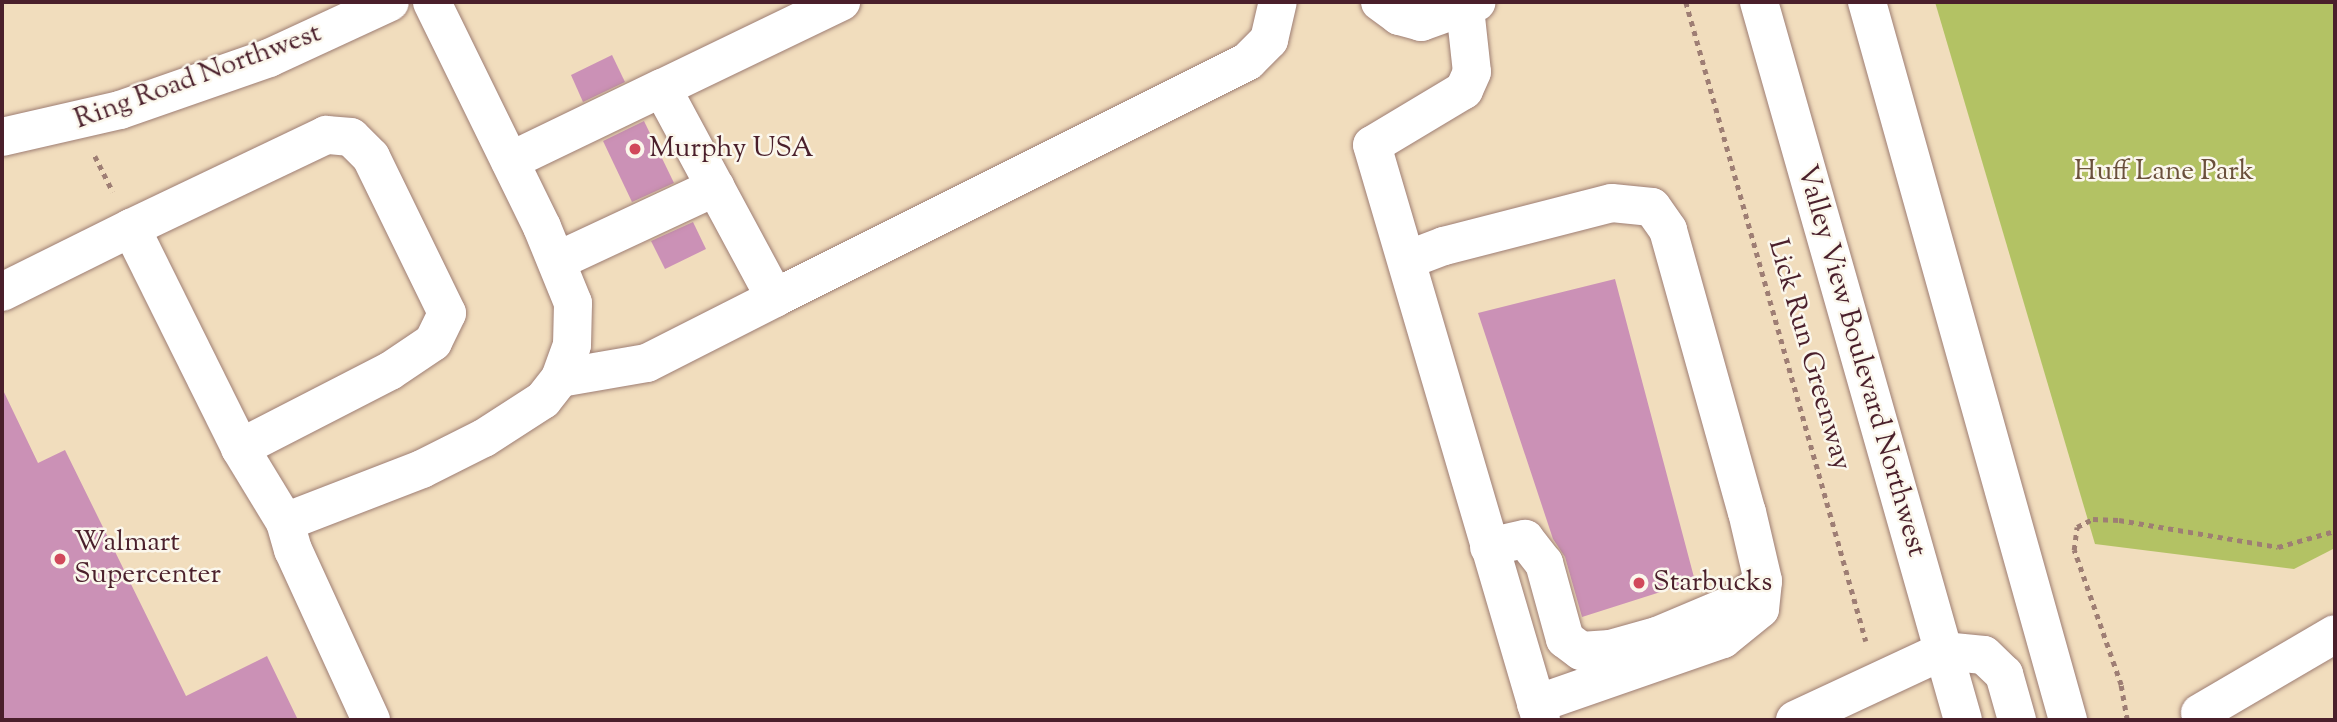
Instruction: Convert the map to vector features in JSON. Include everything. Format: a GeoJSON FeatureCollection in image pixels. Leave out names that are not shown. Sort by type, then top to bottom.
{"type":"FeatureCollection","features":[{"type":"Feature","properties":{"kind":"main road","name":"Ring Road Northwest"},"geometry":{"type":"LineString","coordinates":[[2,137],[120,110],[269,58],[390,2]]}},
{"type":"Feature","properties":{"kind":"main road"},"geometry":{"type":"LineString","coordinates":[[285,522],[422,469],[484,438],[543,400],[560,378],[572,345],[575,317],[556,261],[432,2]]}},
{"type":"Feature","properties":{"kind":"main road"},"geometry":{"type":"LineString","coordinates":[[510,161],[841,2]]}},
{"type":"Feature","properties":{"kind":"main road"},"geometry":{"type":"LineString","coordinates":[[560,378],[647,363],[1248,61],[1269,40],[1278,2]]}},
{"type":"Feature","properties":{"kind":"main road"},"geometry":{"type":"LineString","coordinates":[[1380,2],[1399,16],[1421,22],[1471,5],[1472,72],[1464,90],[1372,145],[1538,712],[1723,639],[1760,609],[1763,581],[1668,230],[1652,207],[1612,203],[1444,246],[1407,260]]}},
{"type":"Feature","properties":{"kind":"main road","name":"Valley View Boulevard Northwest"},"geometry":{"type":"LineString","coordinates":[[1759,2],[1963,720]]}},
{"type":"Feature","properties":{"kind":"main road"},"geometry":{"type":"LineString","coordinates":[[1867,2],[2068,720]]}},
{"type":"Feature","properties":{"kind":"main road"},"geometry":{"type":"LineString","coordinates":[[662,88],[775,298]]}},
{"type":"Feature","properties":{"kind":"main road"},"geometry":{"type":"LineString","coordinates":[[2,292],[326,135],[351,137],[371,158],[428,265],[447,313],[433,342],[390,371],[240,449]]}},
{"type":"Feature","properties":{"kind":"main road"},"geometry":{"type":"LineString","coordinates":[[556,261],[716,187]]}},
{"type":"Feature","properties":{"kind":"main road"},"geometry":{"type":"LineString","coordinates":[[131,228],[240,449],[285,522],[293,550],[372,720]]}},
{"type":"Feature","properties":{"kind":"main road"},"geometry":{"type":"LineString","coordinates":[[1489,547],[1525,539],[1544,562],[1565,639],[1581,651],[1610,649],[1657,636],[1735,603],[1763,581]]}},
{"type":"Feature","properties":{"kind":"main road"},"geometry":{"type":"LineString","coordinates":[[2195,718],[2335,634]]}},
{"type":"Feature","properties":{"kind":"main road"},"geometry":{"type":"LineString","coordinates":[[1795,720],[1877,685],[1943,651],[1984,654],[2004,674],[2017,720]]}},
{"type":"Feature","properties":{"kind":"path","name":"Lick Run Greenway"},"geometry":{"type":"LineString","coordinates":[[1686,2],[1851,578],[1877,685]]}},
{"type":"Feature","properties":{"kind":"path"},"geometry":{"type":"LineString","coordinates":[[50,128],[94,153],[131,228]]}},
{"type":"Feature","properties":{"kind":"path"},"geometry":{"type":"LineString","coordinates":[[2127,720],[2121,685],[2074,550],[2077,527],[2093,519],[2119,520],[2278,547],[2335,531]]}},
{"type":"Feature","properties":{"kind":"green space","name":"Huff Lane Park"},"geometry":{"type":"Polygon","coordinates":[[[1935,2],[2335,2],[2335,548],[2294,569],[2095,544],[1935,2]]]}},
{"type":"Feature","properties":{"kind":"building"},"geometry":{"type":"Polygon","coordinates":[[[612,55],[625,82],[583,102],[571,75],[612,55]]]}},
{"type":"Feature","properties":{"kind":"building"},"geometry":{"type":"Polygon","coordinates":[[[644,121],[674,183],[632,202],[603,141],[644,121]]]}},
{"type":"Feature","properties":{"kind":"building"},"geometry":{"type":"Polygon","coordinates":[[[693,222],[706,249],[665,269],[651,241],[693,222]]]}},
{"type":"Feature","properties":{"kind":"building"},"geometry":{"type":"Polygon","coordinates":[[[1615,279],[1695,581],[1582,617],[1565,557],[1553,539],[1478,313],[1615,279]]]}},
{"type":"Feature","properties":{"kind":"building","name":"Walmart Supercenter"},"geometry":{"type":"Polygon","coordinates":[[[2,388],[38,463],[65,450],[186,696],[267,656],[298,720],[2,720],[2,388]]]}},
{"type":"Feature","properties":{"kind":"place","name":"Murphy USA"},"geometry":{"type":"Point","coordinates":[635,149]}},
{"type":"Feature","properties":{"kind":"place","name":"Walmart Supercenter"},"geometry":{"type":"Point","coordinates":[60,559]}},
{"type":"Feature","properties":{"kind":"place","name":"Starbucks"},"geometry":{"type":"Point","coordinates":[1639,583]}}]}
